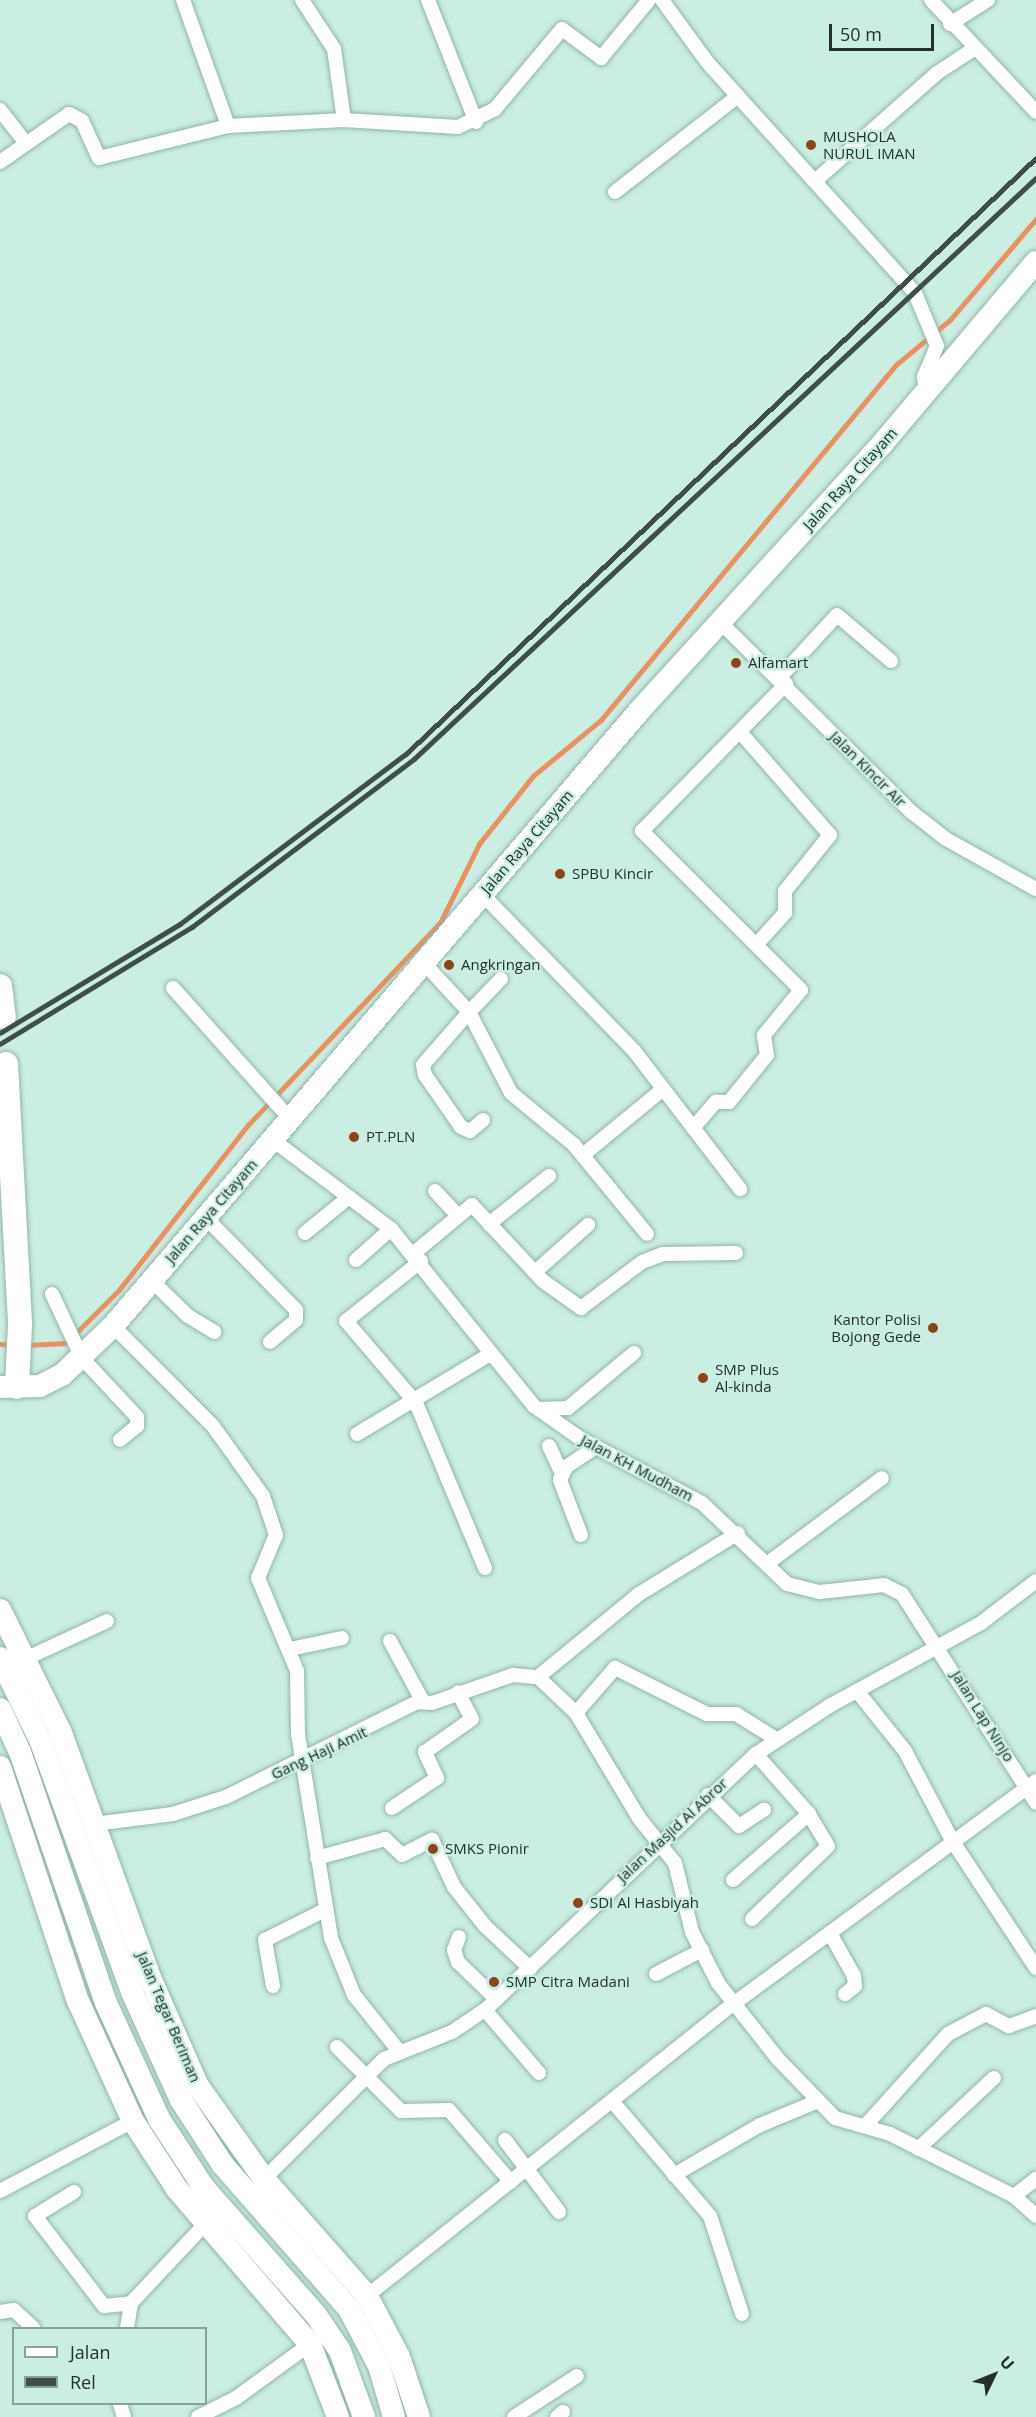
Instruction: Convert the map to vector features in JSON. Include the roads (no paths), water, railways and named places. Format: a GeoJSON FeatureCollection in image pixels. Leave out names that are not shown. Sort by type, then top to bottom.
{"type":"FeatureCollection","features":[{"type":"Feature","properties":{"kind":"highway"},"geometry":{"type":"LineString","coordinates":[[0,986],[2,1018]]}},
{"type":"Feature","properties":{"kind":"highway"},"geometry":{"type":"LineString","coordinates":[[6,1064],[20,1326],[19,1361],[8,1387]]}},
{"type":"Feature","properties":{"kind":"main road","name":"Jalan Raya Citayam"},"geometry":{"type":"LineString","coordinates":[[8,1387],[40,1386],[113,1326],[273,1140],[284,1114],[424,963],[482,894],[926,391],[1036,262]]}},
{"type":"Feature","properties":{"kind":"main road","name":"Jalan Tegar Beriman"},"geometry":{"type":"LineString","coordinates":[[0,1610],[38,1680],[186,2060],[225,2129],[264,2178],[367,2296],[399,2357],[418,2417]]}},
{"type":"Feature","properties":{"kind":"main road","name":"Jalan Tegar Beriman"},"geometry":{"type":"LineString","coordinates":[[0,1658],[17,1690],[159,2054],[193,2121],[223,2165],[349,2309],[379,2366],[394,2417]]}},
{"type":"Feature","properties":{"kind":"main road"},"geometry":{"type":"LineString","coordinates":[[17,1690],[38,1680]]}},
{"type":"Feature","properties":{"kind":"main road"},"geometry":{"type":"LineString","coordinates":[[0,1709],[133,2065],[178,2154],[299,2293],[340,2351],[364,2417]]}},
{"type":"Feature","properties":{"kind":"main road"},"geometry":{"type":"LineString","coordinates":[[0,1767],[78,2001],[134,2121],[154,2159],[310,2344],[338,2417]]}},
{"type":"Feature","properties":{"kind":"main road"},"geometry":{"type":"LineString","coordinates":[[133,2065],[159,2054]]}},
{"type":"Feature","properties":{"kind":"main road"},"geometry":{"type":"LineString","coordinates":[[249,2238],[258,2281]]}},
{"type":"Feature","properties":{"kind":"street"},"geometry":{"type":"LineString","coordinates":[[183,0],[228,126]]}},
{"type":"Feature","properties":{"kind":"street"},"geometry":{"type":"LineString","coordinates":[[303,0],[334,49],[344,120]]}},
{"type":"Feature","properties":{"kind":"street"},"geometry":{"type":"LineString","coordinates":[[428,0],[476,122]]}},
{"type":"Feature","properties":{"kind":"street"},"geometry":{"type":"LineString","coordinates":[[0,162],[25,142],[69,114],[82,121],[99,158],[228,126],[344,120],[458,127],[476,122],[495,109],[562,29],[601,58],[649,0]]}},
{"type":"Feature","properties":{"kind":"street"},"geometry":{"type":"LineString","coordinates":[[662,0],[738,96],[906,282],[937,346],[924,376],[926,391]]}},
{"type":"Feature","properties":{"kind":"street"},"geometry":{"type":"LineString","coordinates":[[931,0],[950,24],[1036,112]]}},
{"type":"Feature","properties":{"kind":"street"},"geometry":{"type":"LineString","coordinates":[[950,24],[988,0]]}},
{"type":"Feature","properties":{"kind":"street"},"geometry":{"type":"LineString","coordinates":[[815,181],[937,73],[975,48]]}},
{"type":"Feature","properties":{"kind":"street"},"geometry":{"type":"LineString","coordinates":[[615,192],[738,96]]}},
{"type":"Feature","properties":{"kind":"street"},"geometry":{"type":"LineString","coordinates":[[0,110],[25,142]]}},
{"type":"Feature","properties":{"kind":"street"},"geometry":{"type":"LineString","coordinates":[[693,1128],[716,1102],[729,1102],[767,1055],[764,1035],[801,993],[642,831],[741,733],[837,615],[891,662]]}},
{"type":"Feature","properties":{"kind":"street","name":"Jalan Kincir Air"},"geometry":{"type":"LineString","coordinates":[[721,623],[783,681],[909,810],[946,839],[1036,889]]}},
{"type":"Feature","properties":{"kind":"street"},"geometry":{"type":"LineString","coordinates":[[741,733],[830,835],[785,891],[785,913],[756,945]]}},
{"type":"Feature","properties":{"kind":"street"},"geometry":{"type":"LineString","coordinates":[[482,894],[605,1019],[663,1089],[740,1189]]}},
{"type":"Feature","properties":{"kind":"street"},"geometry":{"type":"LineString","coordinates":[[424,963],[469,1012],[522,1106],[583,1155],[647,1234]]}},
{"type":"Feature","properties":{"kind":"street"},"geometry":{"type":"LineString","coordinates":[[483,1120],[470,1131],[461,1127],[423,1065],[501,979]]}},
{"type":"Feature","properties":{"kind":"street"},"geometry":{"type":"LineString","coordinates":[[172,988],[253,1084],[284,1114]]}},
{"type":"Feature","properties":{"kind":"street"},"geometry":{"type":"LineString","coordinates":[[583,1155],[663,1089]]}},
{"type":"Feature","properties":{"kind":"street"},"geometry":{"type":"LineString","coordinates":[[273,1140],[391,1229],[417,1257],[490,1354],[416,1404],[357,1434]]}},
{"type":"Feature","properties":{"kind":"street"},"geometry":{"type":"LineString","coordinates":[[489,1224],[549,1176]]}},
{"type":"Feature","properties":{"kind":"street"},"geometry":{"type":"LineString","coordinates":[[435,1191],[458,1215]]}},
{"type":"Feature","properties":{"kind":"street"},"geometry":{"type":"LineString","coordinates":[[305,1233],[349,1197]]}},
{"type":"Feature","properties":{"kind":"street"},"geometry":{"type":"LineString","coordinates":[[485,1568],[416,1404],[345,1321],[417,1257],[458,1215],[472,1206],[535,1272],[581,1308],[642,1262],[663,1254],[736,1253]]}},
{"type":"Feature","properties":{"kind":"street"},"geometry":{"type":"LineString","coordinates":[[206,1218],[296,1310],[296,1320],[270,1342]]}},
{"type":"Feature","properties":{"kind":"street"},"geometry":{"type":"LineString","coordinates":[[535,1272],[588,1226]]}},
{"type":"Feature","properties":{"kind":"street"},"geometry":{"type":"LineString","coordinates":[[356,1260],[391,1229]]}},
{"type":"Feature","properties":{"kind":"street"},"geometry":{"type":"LineString","coordinates":[[152,1281],[188,1316],[215,1332]]}},
{"type":"Feature","properties":{"kind":"street"},"geometry":{"type":"LineString","coordinates":[[52,1294],[59,1314],[79,1353],[137,1417],[137,1426],[120,1440]]}},
{"type":"Feature","properties":{"kind":"street"},"geometry":{"type":"LineString","coordinates":[[113,1326],[191,1402],[250,1471],[276,1535],[258,1578],[290,1649],[297,1671],[302,1759],[325,1910],[354,1995],[398,2050]]}},
{"type":"Feature","properties":{"kind":"street"},"geometry":{"type":"LineString","coordinates":[[537,1408],[568,1407],[634,1353]]}},
{"type":"Feature","properties":{"kind":"street","name":"Jalan KH Mudham"},"geometry":{"type":"LineString","coordinates":[[490,1354],[537,1408],[596,1447],[681,1489],[738,1533],[787,1584],[802,1589],[893,1588],[939,1645]]}},
{"type":"Feature","properties":{"kind":"street"},"geometry":{"type":"LineString","coordinates":[[549,1446],[561,1472],[581,1535]]}},
{"type":"Feature","properties":{"kind":"street"},"geometry":{"type":"LineString","coordinates":[[561,1472],[596,1447]]}},
{"type":"Feature","properties":{"kind":"street"},"geometry":{"type":"LineString","coordinates":[[768,1563],[882,1478]]}},
{"type":"Feature","properties":{"kind":"street"},"geometry":{"type":"LineString","coordinates":[[738,1533],[639,1594],[538,1677],[576,1713],[658,1842],[675,1863],[686,1913],[702,1950],[732,2006],[818,2102],[842,2121],[866,2125],[1014,2196],[1036,2216]]}},
{"type":"Feature","properties":{"kind":"street","name":"Jalan Masjid Al Abror"},"geometry":{"type":"LineString","coordinates":[[264,2178],[366,2076],[398,2050],[423,2046],[485,2010],[658,1842],[756,1754],[857,1691],[981,1623],[1036,1581]]}},
{"type":"Feature","properties":{"kind":"street"},"geometry":{"type":"LineString","coordinates":[[27,1658],[107,1621]]}},
{"type":"Feature","properties":{"kind":"street"},"geometry":{"type":"LineString","coordinates":[[290,1649],[342,1638]]}},
{"type":"Feature","properties":{"kind":"street"},"geometry":{"type":"LineString","coordinates":[[390,1641],[422,1700]]}},
{"type":"Feature","properties":{"kind":"street","name":"Jalan Lap Ninjo"},"geometry":{"type":"LineString","coordinates":[[939,1645],[1032,1784],[1036,1803]]}},
{"type":"Feature","properties":{"kind":"street"},"geometry":{"type":"LineString","coordinates":[[576,1713],[615,1668],[707,1714],[736,1714],[777,1739]]}},
{"type":"Feature","properties":{"kind":"street","name":"Gang Haji Amit"},"geometry":{"type":"LineString","coordinates":[[94,1824],[205,1804],[422,1700],[432,1703],[513,1675],[538,1677]]}},
{"type":"Feature","properties":{"kind":"street"},"geometry":{"type":"LineString","coordinates":[[857,1691],[905,1750],[953,1842],[1036,1968]]}},
{"type":"Feature","properties":{"kind":"street"},"geometry":{"type":"LineString","coordinates":[[392,1808],[437,1778],[425,1752],[472,1719],[458,1693]]}},
{"type":"Feature","properties":{"kind":"street"},"geometry":{"type":"LineString","coordinates":[[752,1919],[827,1850],[809,1814],[756,1754]]}},
{"type":"Feature","properties":{"kind":"street"},"geometry":{"type":"LineString","coordinates":[[367,2296],[732,2006],[831,1935],[1032,1784]]}},
{"type":"Feature","properties":{"kind":"street"},"geometry":{"type":"LineString","coordinates":[[708,1795],[739,1826],[764,1810]]}},
{"type":"Feature","properties":{"kind":"street"},"geometry":{"type":"LineString","coordinates":[[733,1880],[809,1814]]}},
{"type":"Feature","properties":{"kind":"street"},"geometry":{"type":"LineString","coordinates":[[317,1858],[385,1839],[402,1855],[432,1840],[454,1887],[485,1926],[530,1968]]}},
{"type":"Feature","properties":{"kind":"street"},"geometry":{"type":"LineString","coordinates":[[273,1986],[265,1940],[271,1932],[325,1910]]}},
{"type":"Feature","properties":{"kind":"street"},"geometry":{"type":"LineString","coordinates":[[831,1935],[854,1976],[855,1986],[845,1994]]}},
{"type":"Feature","properties":{"kind":"street"},"geometry":{"type":"LineString","coordinates":[[459,1937],[454,1950],[458,1962],[496,1999]]}},
{"type":"Feature","properties":{"kind":"street"},"geometry":{"type":"LineString","coordinates":[[656,1974],[702,1950]]}},
{"type":"Feature","properties":{"kind":"street"},"geometry":{"type":"LineString","coordinates":[[485,2010],[539,2073]]}},
{"type":"Feature","properties":{"kind":"street"},"geometry":{"type":"LineString","coordinates":[[866,2125],[948,2034],[986,2014],[1009,2026],[1036,2016]]}},
{"type":"Feature","properties":{"kind":"street"},"geometry":{"type":"LineString","coordinates":[[337,2047],[401,2111],[449,2110],[511,2182]]}},
{"type":"Feature","properties":{"kind":"street"},"geometry":{"type":"LineString","coordinates":[[918,2149],[994,2078]]}},
{"type":"Feature","properties":{"kind":"street"},"geometry":{"type":"LineString","coordinates":[[612,2101],[710,2216],[742,2314]]}},
{"type":"Feature","properties":{"kind":"street"},"geometry":{"type":"LineString","coordinates":[[674,2175],[760,2125],[818,2102]]}},
{"type":"Feature","properties":{"kind":"street"},"geometry":{"type":"LineString","coordinates":[[0,2191],[134,2121]]}},
{"type":"Feature","properties":{"kind":"street"},"geometry":{"type":"LineString","coordinates":[[504,2140],[559,2212]]}},
{"type":"Feature","properties":{"kind":"street"},"geometry":{"type":"LineString","coordinates":[[1014,2196],[1036,2179]]}},
{"type":"Feature","properties":{"kind":"street"},"geometry":{"type":"LineString","coordinates":[[74,2192],[35,2216],[104,2306],[131,2303]]}},
{"type":"Feature","properties":{"kind":"street"},"geometry":{"type":"LineString","coordinates":[[127,2327],[131,2303],[206,2223]]}},
{"type":"Feature","properties":{"kind":"street"},"geometry":{"type":"LineString","coordinates":[[0,2312],[14,2310],[32,2327]]}},
{"type":"Feature","properties":{"kind":"street"},"geometry":{"type":"LineString","coordinates":[[198,2417],[236,2398],[310,2344]]}},
{"type":"Feature","properties":{"kind":"street"},"geometry":{"type":"LineString","coordinates":[[514,2417],[577,2376]]}},
{"type":"Feature","properties":{"kind":"waterway"},"geometry":{"type":"LineString","coordinates":[[27,1345],[66,1343],[119,1290],[248,1125],[440,923],[479,844],[533,776],[601,720],[897,364],[950,320],[1036,219]]}},
{"type":"Feature","properties":{"kind":"waterway"},"geometry":{"type":"LineString","coordinates":[[0,1344],[12,1345]]}},
{"type":"Feature","properties":{"kind":"railway"},"geometry":{"type":"LineString","coordinates":[[0,1033],[180,924],[406,754],[1036,158]]}},
{"type":"Feature","properties":{"kind":"railway"},"geometry":{"type":"LineString","coordinates":[[0,1044],[192,927],[414,759],[1036,178]]}},
{"type":"Feature","properties":{"kind":"place","name":"MUSHOLA NURUL IMAN"},"geometry":{"type":"Point","coordinates":[811,145]}},
{"type":"Feature","properties":{"kind":"place","name":"Alfamart"},"geometry":{"type":"Point","coordinates":[736,663]}},
{"type":"Feature","properties":{"kind":"place","name":"SPBU Kincir"},"geometry":{"type":"Point","coordinates":[560,874]}},
{"type":"Feature","properties":{"kind":"place","name":"Angkringan"},"geometry":{"type":"Point","coordinates":[449,965]}},
{"type":"Feature","properties":{"kind":"place","name":"PT.PLN"},"geometry":{"type":"Point","coordinates":[354,1137]}},
{"type":"Feature","properties":{"kind":"place","name":"Kantor Polisi Bojong Gede"},"geometry":{"type":"Point","coordinates":[933,1328]}},
{"type":"Feature","properties":{"kind":"place","name":"SMP Plus Al-kinda"},"geometry":{"type":"Point","coordinates":[703,1378]}},
{"type":"Feature","properties":{"kind":"place","name":"SMKS Pionir"},"geometry":{"type":"Point","coordinates":[433,1849]}},
{"type":"Feature","properties":{"kind":"place","name":"SDI Al Hasbiyah"},"geometry":{"type":"Point","coordinates":[578,1903]}},
{"type":"Feature","properties":{"kind":"place","name":"SMP Citra Madani"},"geometry":{"type":"Point","coordinates":[494,1982]}}]}
